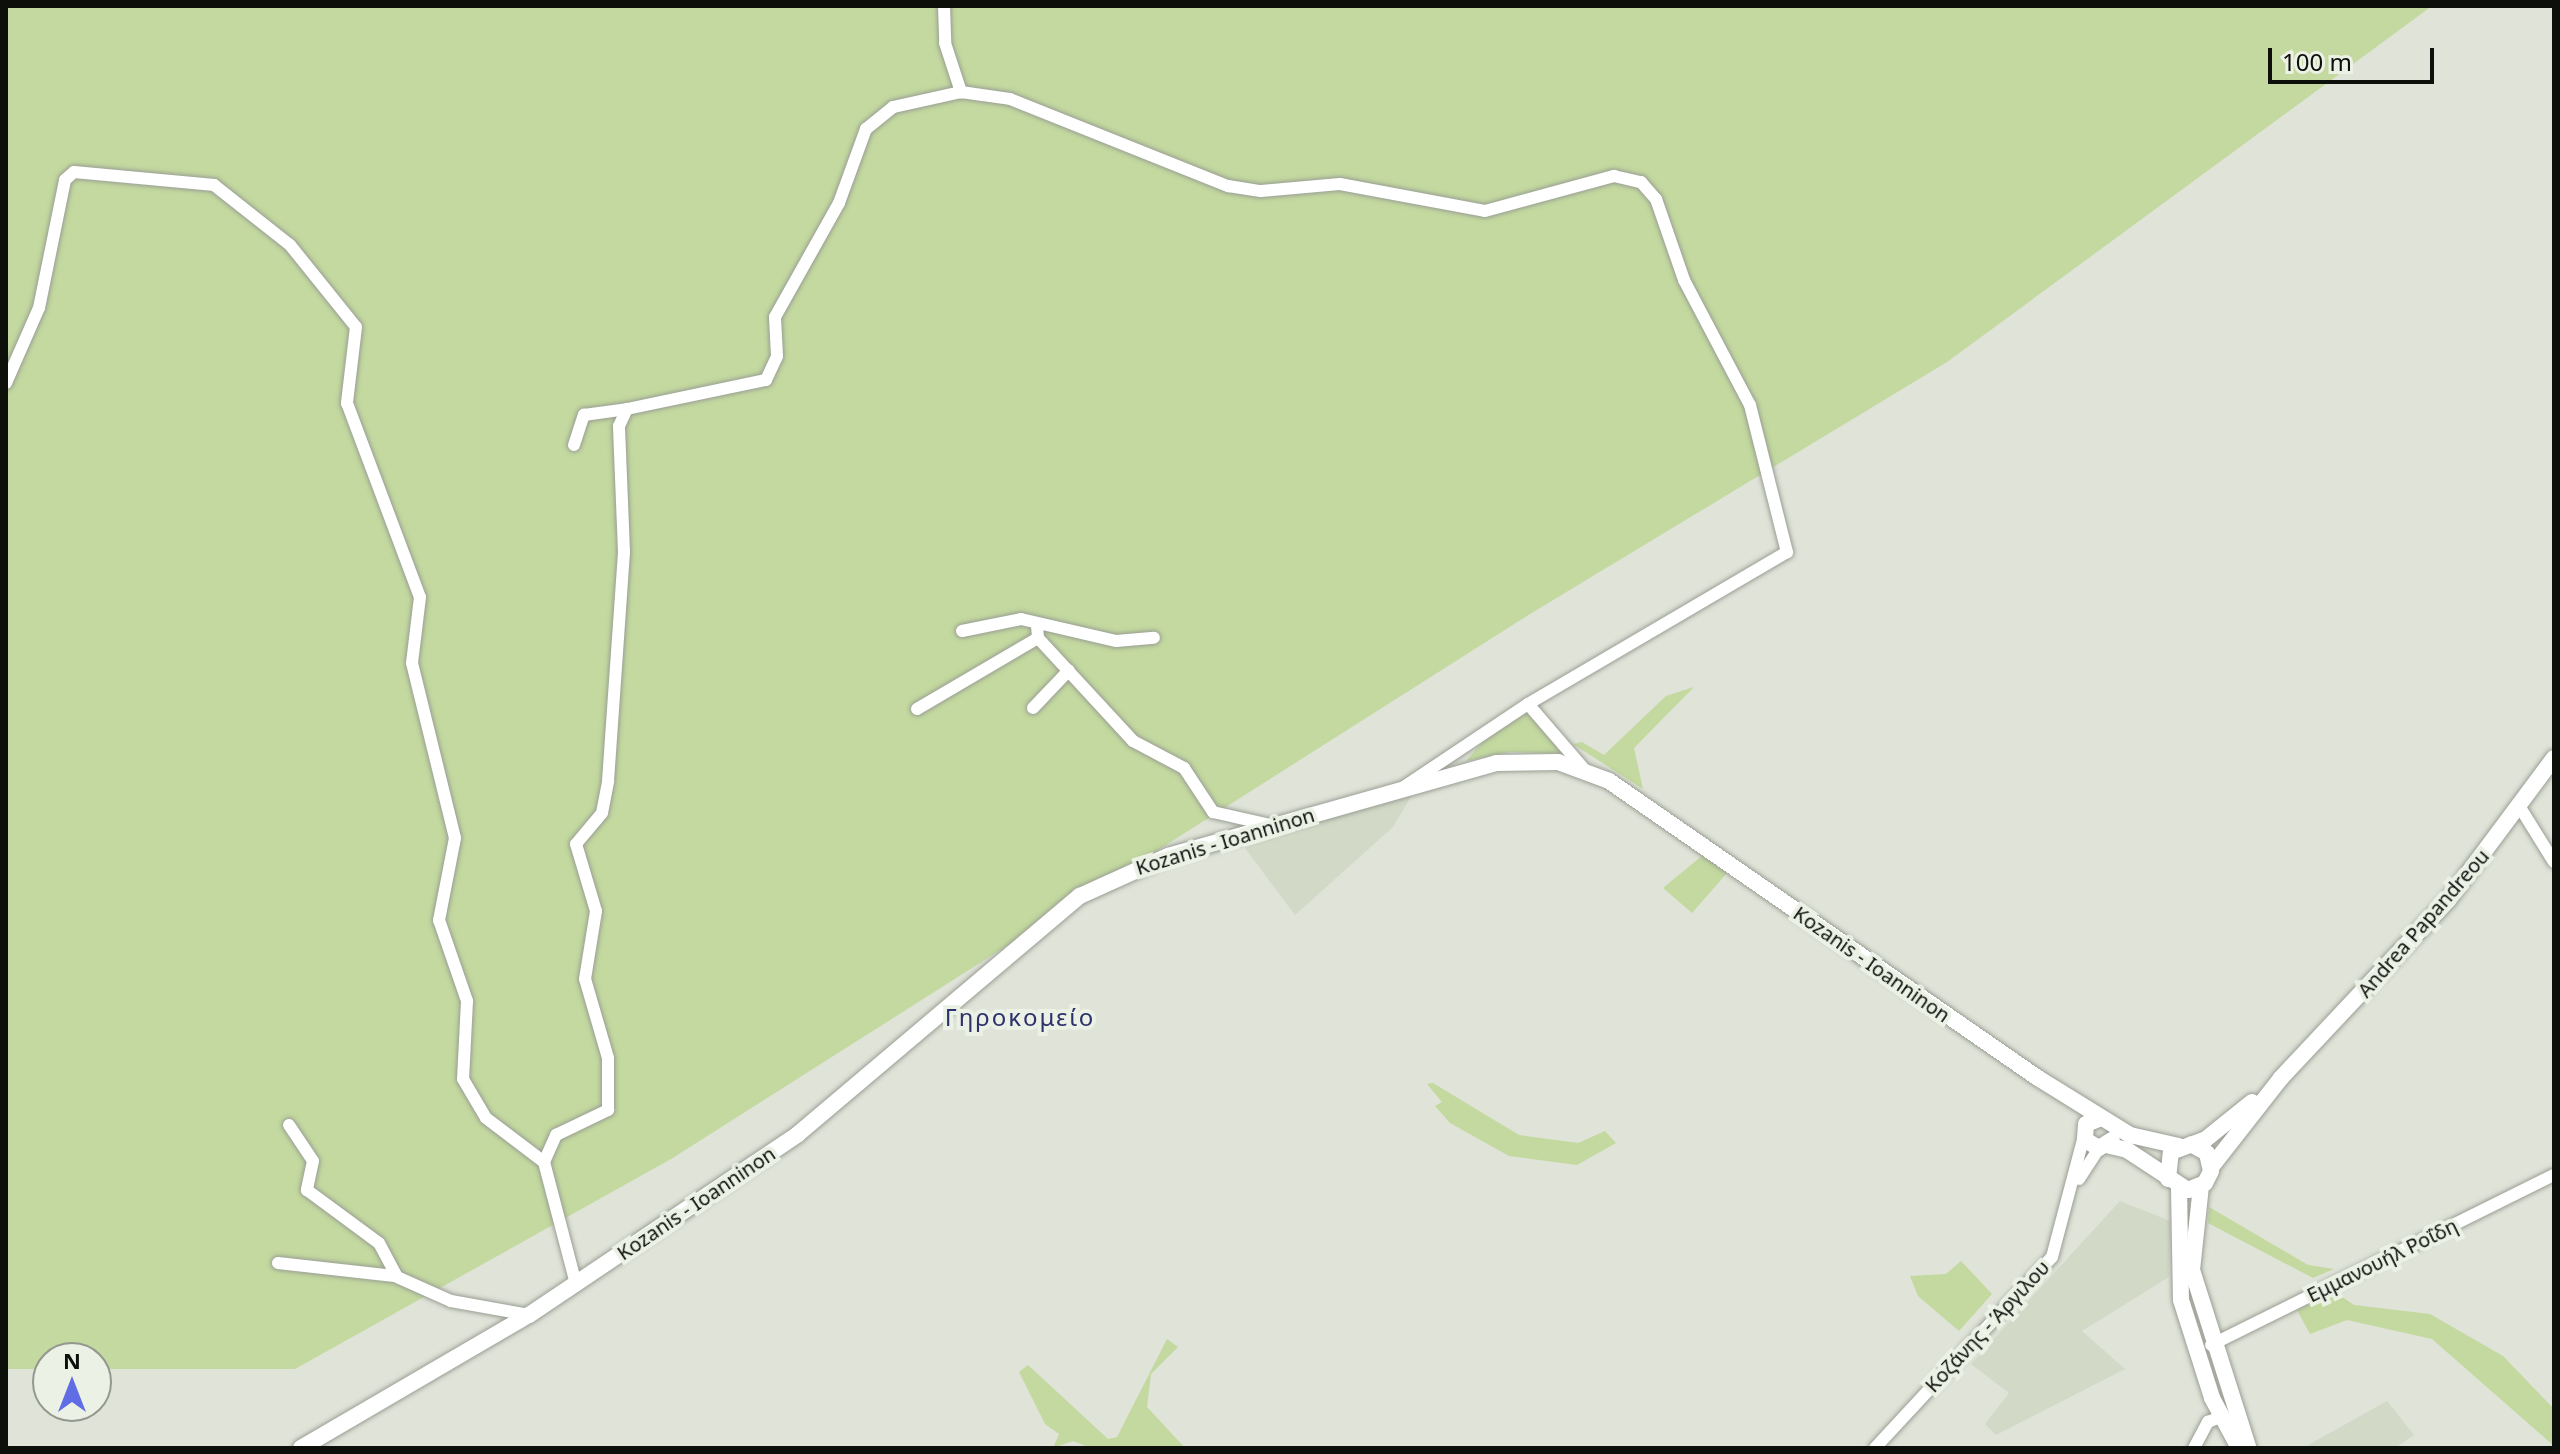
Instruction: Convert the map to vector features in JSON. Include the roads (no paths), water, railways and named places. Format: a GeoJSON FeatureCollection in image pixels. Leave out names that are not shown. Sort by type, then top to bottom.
{"type":"FeatureCollection","features":[{"type":"Feature","properties":{"kind":"main road","name":"Andrea Papandreou"},"geometry":{"type":"LineString","coordinates":[[2201,1186],[2212,1166],[2281,1078],[2448,900],[2521,809],[2554,758]]}},
{"type":"Feature","properties":{"kind":"main road","name":"Kozanis - Ioanninon"},"geometry":{"type":"LineString","coordinates":[[301,1448],[529,1315],[798,1134],[1060,908],[1144,864],[1404,788],[1520,760],[1584,769],[1653,809],[2038,1078],[2106,1120],[2185,1145]]}},
{"type":"Feature","properties":{"kind":"main road","name":"Kozanis - Ioanninon"},"geometry":{"type":"LineString","coordinates":[[2038,1078],[2084,1134],[2103,1146]]}},
{"type":"Feature","properties":{"kind":"main road","name":"Andrea Papandreou"},"geometry":{"type":"LineString","coordinates":[[2185,1145],[2281,1078]]}},
{"type":"Feature","properties":{"kind":"main road"},"geometry":{"type":"LineString","coordinates":[[2084,1134],[2106,1120]]}},
{"type":"Feature","properties":{"kind":"main road"},"geometry":{"type":"LineString","coordinates":[[2106,1120],[2103,1146],[2127,1150],[2173,1184],[2201,1186],[2192,1270],[2211,1345],[2249,1448]]}},
{"type":"Feature","properties":{"kind":"main road"},"geometry":{"type":"LineString","coordinates":[[2212,1166],[2185,1145],[2166,1160],[2173,1184],[2181,1300],[2220,1417],[2239,1448]]}},
{"type":"Feature","properties":{"kind":"street"},"geometry":{"type":"LineString","coordinates":[[944,6],[943,32],[961,92]]}},
{"type":"Feature","properties":{"kind":"street"},"geometry":{"type":"LineString","coordinates":[[574,445],[584,415],[766,380],[777,356],[775,317],[839,203],[866,129],[893,107],[961,92],[1010,99],[1247,190],[1340,184],[1485,211],[1593,179],[1631,178],[1649,189],[1684,280],[1750,405],[1789,546],[1766,570],[1528,704],[1404,788]]}},
{"type":"Feature","properties":{"kind":"street"},"geometry":{"type":"LineString","coordinates":[[6,383],[39,308],[65,180],[74,172],[214,185],[290,245],[356,327],[347,403],[420,597],[412,663],[455,838],[439,920],[467,1001],[463,1079],[486,1118],[544,1162],[576,1284]]}},
{"type":"Feature","properties":{"kind":"street"},"geometry":{"type":"LineString","coordinates":[[544,1162],[556,1135],[608,1110],[608,1058],[585,979],[596,911],[576,844],[602,813],[608,781],[624,552],[619,426],[627,409]]}},
{"type":"Feature","properties":{"kind":"street"},"geometry":{"type":"LineString","coordinates":[[962,631],[995,620],[1038,632],[1116,641],[1154,638]]}},
{"type":"Feature","properties":{"kind":"street"},"geometry":{"type":"LineString","coordinates":[[1038,632],[1133,741],[1184,768],[1213,812],[1273,826]]}},
{"type":"Feature","properties":{"kind":"street"},"geometry":{"type":"LineString","coordinates":[[917,709],[1038,632]]}},
{"type":"Feature","properties":{"kind":"street"},"geometry":{"type":"LineString","coordinates":[[1033,708],[1069,670]]}},
{"type":"Feature","properties":{"kind":"street"},"geometry":{"type":"LineString","coordinates":[[1528,704],[1584,769]]}},
{"type":"Feature","properties":{"kind":"street"},"geometry":{"type":"LineString","coordinates":[[2521,809],[2554,862]]}},
{"type":"Feature","properties":{"kind":"street"},"geometry":{"type":"LineString","coordinates":[[289,1125],[313,1161],[307,1190],[379,1243],[397,1277]]}},
{"type":"Feature","properties":{"kind":"street"},"geometry":{"type":"LineString","coordinates":[[2073,1189],[2084,1134]]}},
{"type":"Feature","properties":{"kind":"street"},"geometry":{"type":"LineString","coordinates":[[2073,1189],[2103,1146]]}},
{"type":"Feature","properties":{"kind":"street","name":"Εμμανουήλ Ροΐδη"},"geometry":{"type":"LineString","coordinates":[[2211,1345],[2554,1175]]}},
{"type":"Feature","properties":{"kind":"street","name":"Κοζάνης - Άργιλου"},"geometry":{"type":"LineString","coordinates":[[1875,1448],[2044,1269],[2073,1189]]}},
{"type":"Feature","properties":{"kind":"street"},"geometry":{"type":"LineString","coordinates":[[278,1263],[376,1269],[451,1301],[529,1315]]}},
{"type":"Feature","properties":{"kind":"street"},"geometry":{"type":"LineString","coordinates":[[2194,1448],[2208,1422],[2220,1417]]}},
{"type":"Feature","properties":{"kind":"district","name":"Γηροκομείο"},"geometry":{"type":"Point","coordinates":[1020,1017]}}]}
